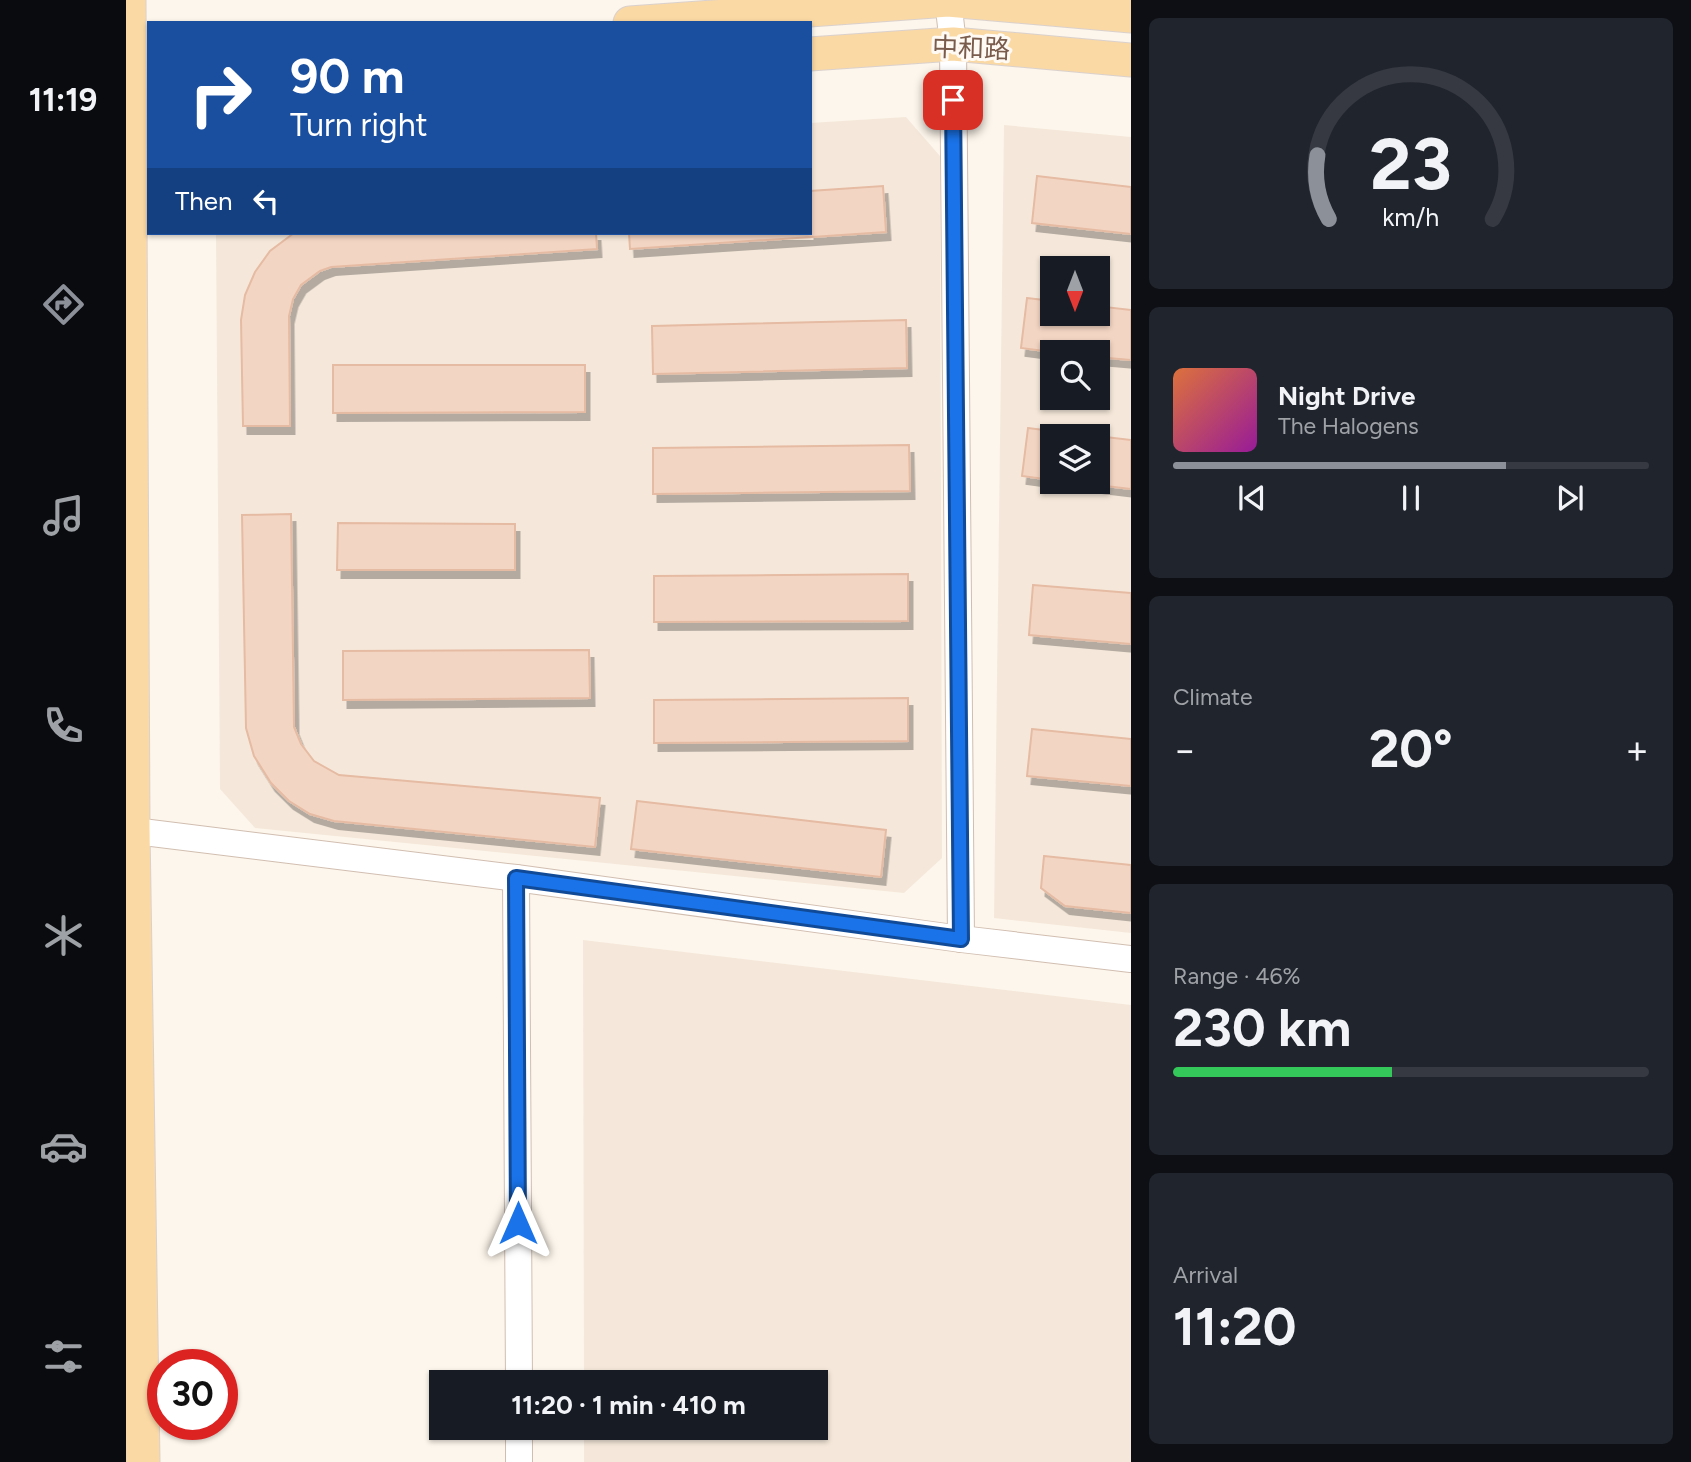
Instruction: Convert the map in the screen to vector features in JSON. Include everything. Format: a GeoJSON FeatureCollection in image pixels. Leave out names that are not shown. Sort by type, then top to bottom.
{"type":"FeatureCollection","features":[{"type":"Feature","properties":{"kind":"main road"},"geometry":{"type":"LineString","coordinates":[[129,0],[135,58],[130,830],[143,1462]]}},
{"type":"Feature","properties":{"kind":"main road","name":"中和路"},"geometry":{"type":"LineString","coordinates":[[658,21],[948,0],[1131,16]]}},
{"type":"Feature","properties":{"kind":"main road","name":"中和路"},"geometry":{"type":"LineString","coordinates":[[812,54],[953,44],[1131,60]]}},
{"type":"Feature","properties":{"kind":"street"},"geometry":{"type":"LineString","coordinates":[[948,0],[953,44],[961,939]]}},
{"type":"Feature","properties":{"kind":"street"},"geometry":{"type":"LineString","coordinates":[[130,830],[1131,959]]}},
{"type":"Feature","properties":{"kind":"street"},"geometry":{"type":"LineString","coordinates":[[516,878],[519,1370]]}},
{"type":"Feature","properties":{"kind":"street"},"geometry":{"type":"LineString","coordinates":[[519,1440],[519,1462]]}},
{"type":"Feature","properties":{"kind":"shaded area"},"geometry":{"type":"Polygon","coordinates":[[[906,117],[940,156],[942,858],[904,893],[255,828],[220,789],[216,235],[812,235],[812,123],[906,117]]]}},
{"type":"Feature","properties":{"kind":"shaded area"},"geometry":{"type":"Polygon","coordinates":[[[1004,125],[1131,137],[1131,933],[994,918],[1004,125]]]}},
{"type":"Feature","properties":{"kind":"shaded area"},"geometry":{"type":"Polygon","coordinates":[[[583,940],[1131,1005],[1131,1462],[584,1462],[584,1440],[828,1440],[828,1370],[584,1370],[583,940]]]}},
{"type":"Feature","properties":{"kind":"building"},"geometry":{"type":"Polygon","coordinates":[[[1037,176],[1131,187],[1131,234],[1032,223],[1037,176]]]}},
{"type":"Feature","properties":{"kind":"building"},"geometry":{"type":"Polygon","coordinates":[[[883,186],[886,232],[630,249],[629,235],[812,235],[812,191],[883,186]]]}},
{"type":"Feature","properties":{"kind":"building"},"geometry":{"type":"Polygon","coordinates":[[[291,235],[596,235],[597,249],[331,267],[320,271],[301,285],[293,299],[289,316],[290,426],[243,426],[241,320],[245,295],[255,272],[270,251],[291,235]]]}},
{"type":"Feature","properties":{"kind":"building"},"geometry":{"type":"Polygon","coordinates":[[[1027,298],[1040,300],[1040,326],[1110,326],[1110,308],[1131,310],[1131,360],[1110,358],[1110,340],[1040,340],[1040,350],[1021,348],[1027,298]]]}},
{"type":"Feature","properties":{"kind":"building"},"geometry":{"type":"Polygon","coordinates":[[[906,320],[907,368],[653,374],[652,326],[906,320]]]}},
{"type":"Feature","properties":{"kind":"building"},"geometry":{"type":"Polygon","coordinates":[[[333,365],[585,365],[585,412],[333,413],[333,365]]]}},
{"type":"Feature","properties":{"kind":"building"},"geometry":{"type":"Polygon","coordinates":[[[1028,428],[1040,430],[1040,478],[1022,476],[1028,428]]]}},
{"type":"Feature","properties":{"kind":"building"},"geometry":{"type":"Polygon","coordinates":[[[1110,438],[1131,440],[1131,489],[1110,486],[1110,438]]]}},
{"type":"Feature","properties":{"kind":"building"},"geometry":{"type":"Polygon","coordinates":[[[909,445],[910,491],[653,494],[653,448],[909,445]]]}},
{"type":"Feature","properties":{"kind":"building"},"geometry":{"type":"Polygon","coordinates":[[[291,514],[294,727],[301,744],[314,761],[339,775],[600,798],[595,847],[334,821],[310,814],[289,801],[271,783],[254,756],[246,728],[242,515],[291,514]]]}},
{"type":"Feature","properties":{"kind":"building"},"geometry":{"type":"Polygon","coordinates":[[[338,523],[515,524],[515,570],[337,570],[338,523]]]}},
{"type":"Feature","properties":{"kind":"building"},"geometry":{"type":"Polygon","coordinates":[[[908,574],[908,621],[654,622],[654,576],[908,574]]]}},
{"type":"Feature","properties":{"kind":"building"},"geometry":{"type":"Polygon","coordinates":[[[1033,585],[1131,593],[1131,644],[1029,635],[1033,585]]]}},
{"type":"Feature","properties":{"kind":"building"},"geometry":{"type":"Polygon","coordinates":[[[589,650],[590,698],[343,700],[343,651],[589,650]]]}},
{"type":"Feature","properties":{"kind":"building"},"geometry":{"type":"Polygon","coordinates":[[[908,698],[908,741],[654,743],[654,700],[908,698]]]}},
{"type":"Feature","properties":{"kind":"building"},"geometry":{"type":"Polygon","coordinates":[[[1032,729],[1131,739],[1131,786],[1027,776],[1032,729]]]}},
{"type":"Feature","properties":{"kind":"building"},"geometry":{"type":"Polygon","coordinates":[[[637,801],[886,830],[881,877],[631,849],[637,801]]]}},
{"type":"Feature","properties":{"kind":"building"},"geometry":{"type":"Polygon","coordinates":[[[1044,856],[1131,865],[1131,913],[1065,906],[1041,888],[1044,856]]]}},
{"type":"Feature","properties":{"kind":"route"},"geometry":{"type":"LineString","coordinates":[[518,1223],[516,878],[961,939],[953,100]]}}]}
